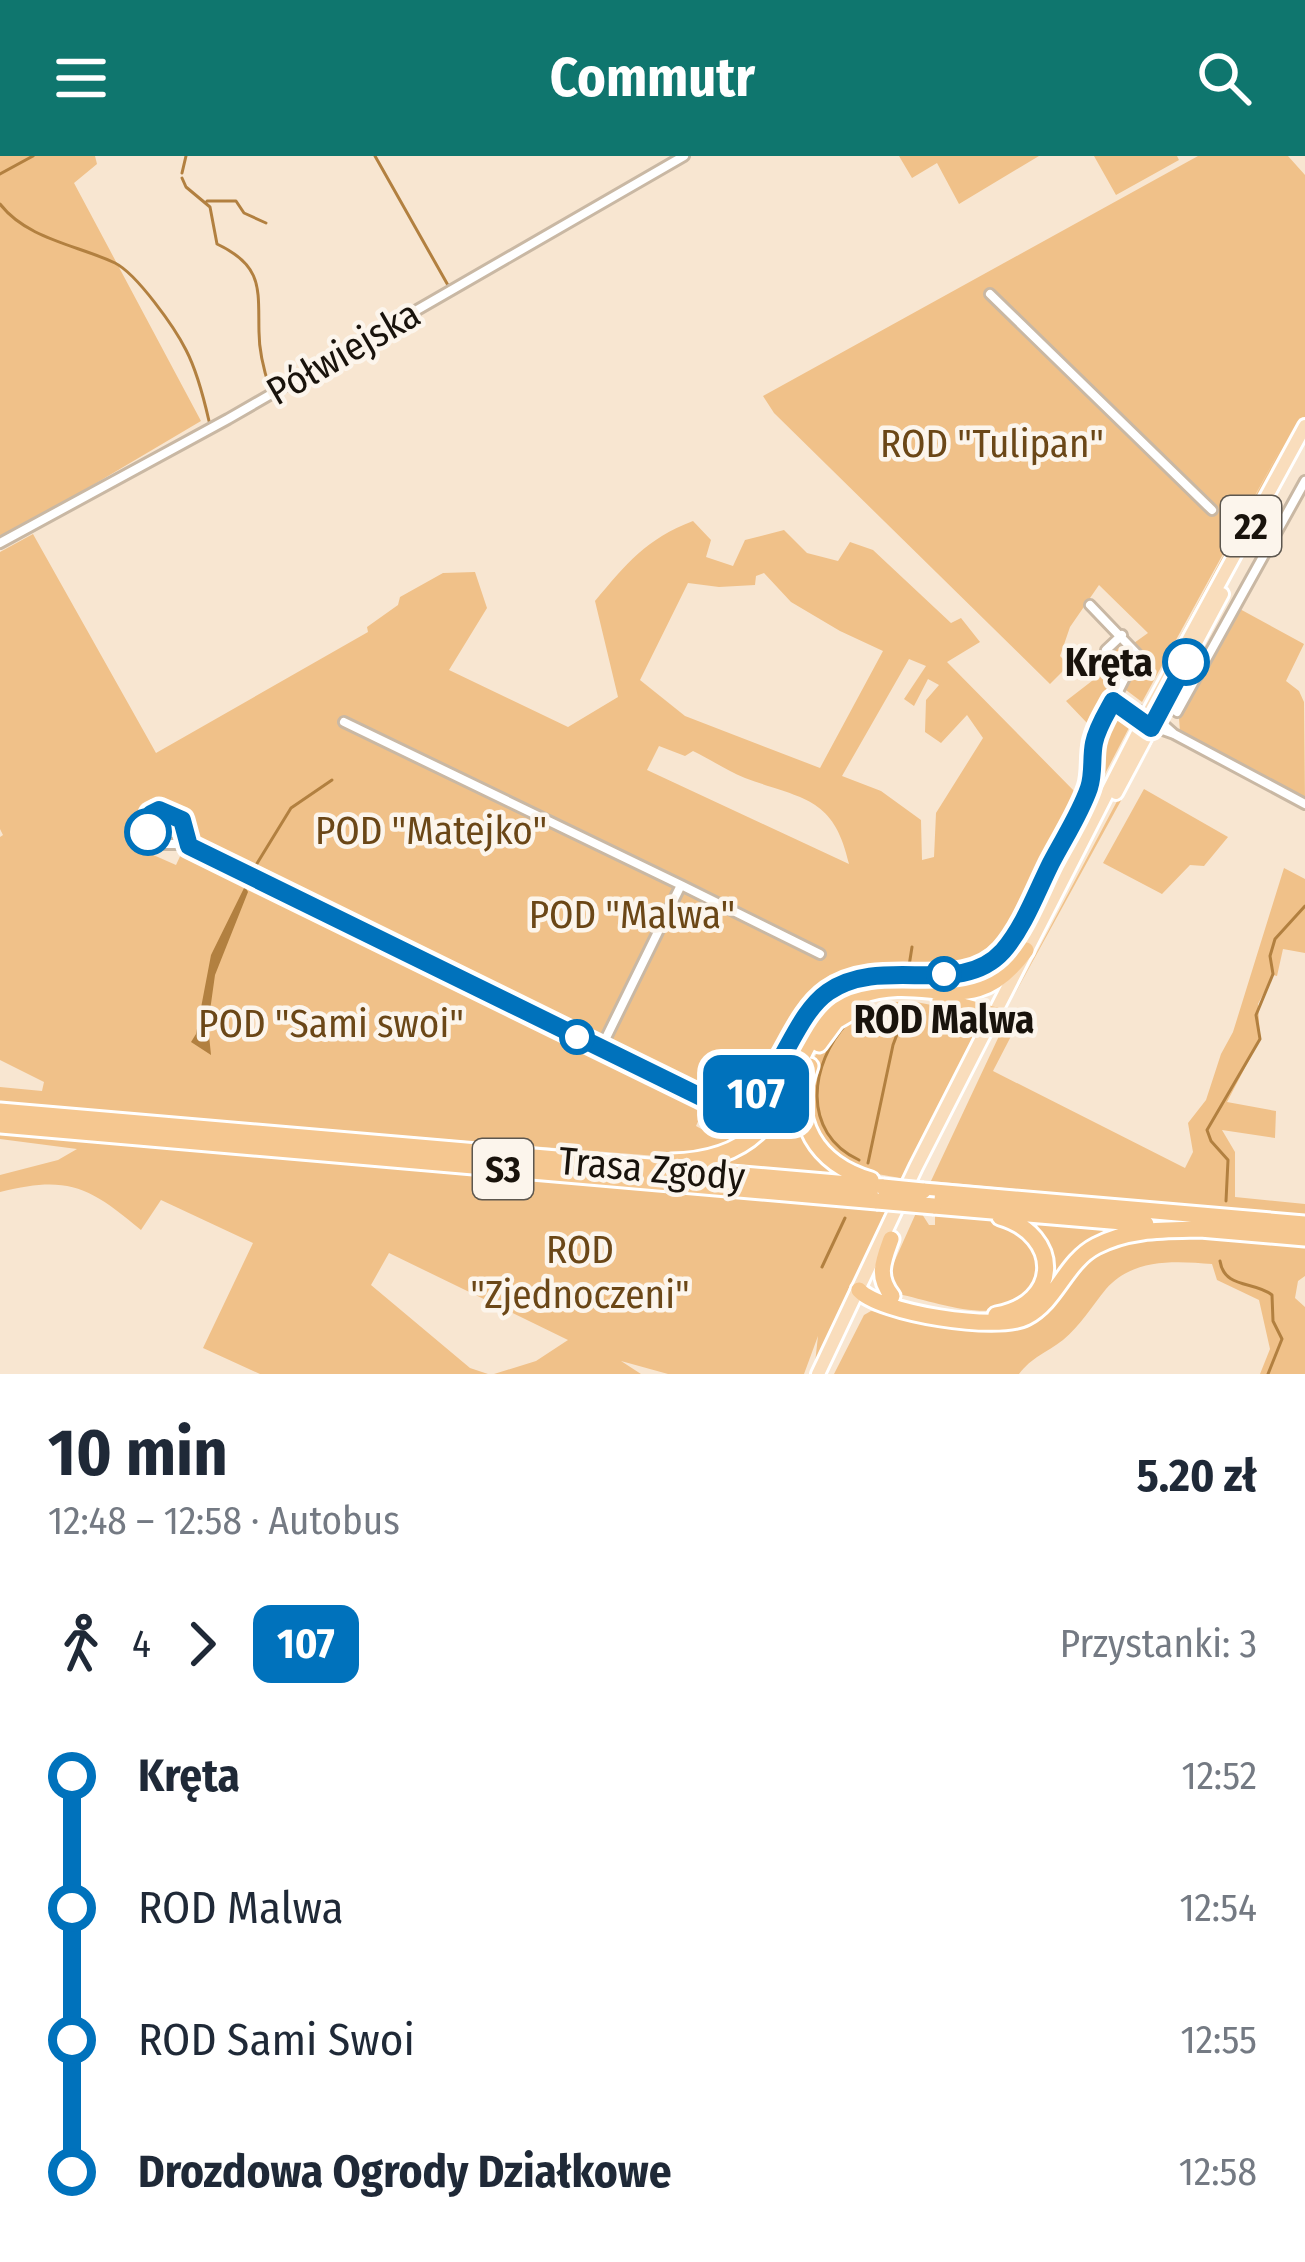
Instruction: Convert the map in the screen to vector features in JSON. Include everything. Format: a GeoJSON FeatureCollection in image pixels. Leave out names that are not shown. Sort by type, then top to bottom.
{"type":"FeatureCollection","features":[{"type":"Feature","properties":{"kind":"highway"},"geometry":{"type":"LineString","coordinates":[[596,1163],[679,1162],[734,1148],[772,1117],[814,1032],[838,1007],[884,989],[964,992],[995,984],[1026,950]]}},
{"type":"Feature","properties":{"kind":"highway"},"geometry":{"type":"LineString","coordinates":[[964,992],[996,1014]]}},
{"type":"Feature","properties":{"kind":"highway"},"geometry":{"type":"LineString","coordinates":[[996,1014],[960,1003],[893,998],[849,1012],[822,1040],[802,1090],[807,1129],[824,1156],[882,1190],[1305,1224]]}},
{"type":"Feature","properties":{"kind":"highway","name":"Trasa Zgody"},"geometry":{"type":"LineString","coordinates":[[0,1111],[882,1190]]}},
{"type":"Feature","properties":{"kind":"highway","name":"Trasa Zgody"},"geometry":{"type":"LineString","coordinates":[[0,1125],[882,1190]]}},
{"type":"Feature","properties":{"kind":"highway"},"geometry":{"type":"LineString","coordinates":[[862,1296],[994,1315],[1011,1312],[1035,1297],[1046,1268],[1033,1234],[1006,1219],[932,1196]]}},
{"type":"Feature","properties":{"kind":"highway"},"geometry":{"type":"LineString","coordinates":[[962,1208],[1305,1238]]}},
{"type":"Feature","properties":{"kind":"highway"},"geometry":{"type":"LineString","coordinates":[[890,1300],[987,1324],[1012,1323],[1036,1311],[1071,1265],[1095,1246],[1133,1233],[1204,1229]]}},
{"type":"Feature","properties":{"kind":"highway"},"geometry":{"type":"LineString","coordinates":[[890,1300],[881,1272],[891,1239]]}},
{"type":"Feature","properties":{"kind":"main road","name":"22"},"geometry":{"type":"LineString","coordinates":[[821,1374],[841,1343],[996,1014],[1305,426]]}},
{"type":"Feature","properties":{"kind":"main road","name":"22"},"geometry":{"type":"LineString","coordinates":[[821,1374],[891,1239],[1026,950],[1305,440]]}},
{"type":"Feature","properties":{"kind":"street","name":"Półwiejska"},"geometry":{"type":"LineString","coordinates":[[0,543],[228,419],[684,156]]}},
{"type":"Feature","properties":{"kind":"street"},"geometry":{"type":"LineString","coordinates":[[990,294],[1212,510]]}},
{"type":"Feature","properties":{"kind":"street"},"geometry":{"type":"LineString","coordinates":[[1177,712],[1305,482]]}},
{"type":"Feature","properties":{"kind":"street"},"geometry":{"type":"LineString","coordinates":[[189,846],[182,820],[154,810],[151,842],[189,846],[710,1100],[739,1103],[763,1087],[809,1010],[844,982],[880,973],[965,973],[990,963],[1012,939],[1087,793],[1095,738],[1137,654],[1090,604]]}},
{"type":"Feature","properties":{"kind":"street"},"geometry":{"type":"LineString","coordinates":[[1106,650],[1121,634]]}},
{"type":"Feature","properties":{"kind":"street"},"geometry":{"type":"LineString","coordinates":[[1113,701],[1305,804]]}},
{"type":"Feature","properties":{"kind":"street"},"geometry":{"type":"LineString","coordinates":[[344,722],[820,954]]}},
{"type":"Feature","properties":{"kind":"street"},"geometry":{"type":"LineString","coordinates":[[601,1048],[681,885]]}},
{"type":"Feature","properties":{"kind":"green space"},"geometry":{"type":"Polygon","coordinates":[[[0,156],[95,156],[97,164],[74,183],[201,421],[0,540],[0,156]]]}},
{"type":"Feature","properties":{"kind":"green space"},"geometry":{"type":"Polygon","coordinates":[[[899,156],[1039,156],[959,204],[937,163],[912,178],[899,156]]]}},
{"type":"Feature","properties":{"kind":"green space"},"geometry":{"type":"Polygon","coordinates":[[[1094,156],[1177,156],[1179,160],[1116,195],[1094,156]]]}},
{"type":"Feature","properties":{"kind":"green space","name":"ROD \"Tulipan\""},"geometry":{"type":"Polygon","coordinates":[[[1198,156],[1288,156],[1305,175],[1305,418],[1226,565],[1177,642],[1281,448],[1142,702],[1122,687],[1141,651],[1134,643],[1148,633],[1099,585],[1070,627],[1060,656],[1069,665],[1050,684],[774,413],[763,396],[1198,156]]]}},
{"type":"Feature","properties":{"kind":"green space"},"geometry":{"type":"Polygon","coordinates":[[[693,521],[711,540],[706,557],[733,566],[745,540],[784,530],[807,553],[838,561],[850,542],[873,550],[951,623],[961,618],[980,642],[947,662],[1079,796],[1088,724],[1066,701],[1110,667],[1105,660],[1120,641],[1131,647],[1134,657],[1094,731],[1085,788],[1034,886],[982,959],[857,969],[809,1005],[760,1082],[737,1096],[721,1099],[193,843],[194,820],[150,799],[142,850],[176,865],[183,850],[706,1103],[696,1126],[707,1132],[714,1119],[709,1114],[712,1105],[734,1107],[766,1089],[811,1015],[842,988],[881,978],[962,977],[981,972],[991,982],[849,996],[771,1114],[735,1144],[682,1158],[0,1104],[0,1087],[42,1091],[44,1082],[0,1060],[0,552],[33,534],[156,753],[368,632],[367,627],[398,605],[400,597],[443,573],[475,572],[487,608],[449,670],[568,727],[618,697],[595,601],[638,554],[693,521]],[[764,573],[756,576],[755,585],[688,583],[640,680],[685,716],[820,768],[883,651],[791,602],[764,573]],[[909,659],[842,776],[881,791],[921,820],[922,860],[934,857],[936,813],[983,738],[967,715],[941,743],[925,732],[926,700],[939,685],[928,679],[914,706],[904,699],[926,666],[909,659]],[[659,746],[647,770],[849,864],[834,825],[813,803],[738,775],[693,751],[685,756],[659,746]]]}},
{"type":"Feature","properties":{"kind":"green space"},"geometry":{"type":"Polygon","coordinates":[[[1238,608],[1304,644],[1286,681],[1304,702],[1305,803],[1180,732],[1179,718],[1238,608]]]}},
{"type":"Feature","properties":{"kind":"green space"},"geometry":{"type":"Polygon","coordinates":[[[1113,714],[1132,722],[1021,935],[990,976],[984,971],[1014,943],[1090,796],[1100,735],[1113,714]]]}},
{"type":"Feature","properties":{"kind":"green space"},"geometry":{"type":"Polygon","coordinates":[[[1157,735],[1012,999],[1149,741],[1157,735]]]}},
{"type":"Feature","properties":{"kind":"green space"},"geometry":{"type":"Polygon","coordinates":[[[1144,789],[1228,837],[1204,866],[1190,865],[1162,894],[1103,863],[1144,789]]]}},
{"type":"Feature","properties":{"kind":"green space"},"geometry":{"type":"Polygon","coordinates":[[[1284,868],[1305,879],[1305,953],[1283,949],[1277,976],[1273,975],[1258,1004],[1260,1039],[1227,1102],[1276,1111],[1275,1138],[1222,1130],[1235,1152],[1235,1197],[1305,1204],[1305,1216],[931,1181],[1007,1019],[1020,1012],[993,1071],[1185,1168],[1193,1152],[1188,1123],[1206,1100],[1233,1032],[1284,868]]]}},
{"type":"Feature","properties":{"kind":"green space"},"geometry":{"type":"Polygon","coordinates":[[[888,992],[952,995],[979,1002],[914,994],[880,997],[850,1007],[826,1029],[804,1075],[801,1109],[809,1139],[846,1176],[694,1165],[732,1154],[758,1138],[776,1118],[822,1027],[848,1004],[888,992]]]}},
{"type":"Feature","properties":{"kind":"green space"},"geometry":{"type":"Polygon","coordinates":[[[886,1002],[916,1002],[978,1014],[984,1024],[906,1179],[854,1170],[815,1137],[809,1101],[809,1073],[822,1045],[844,1022],[886,1002]]]}},
{"type":"Feature","properties":{"kind":"green space","name":"ROD \"Zjednoczeni\""},"geometry":{"type":"Polygon","coordinates":[[[0,1130],[886,1210],[814,1372],[818,1336],[804,1374],[668,1374],[621,1361],[641,1374],[494,1374],[536,1361],[568,1340],[389,1253],[371,1285],[470,1368],[488,1374],[260,1374],[203,1348],[253,1243],[161,1200],[141,1230],[106,1203],[76,1188],[43,1185],[0,1192],[0,1175],[58,1160],[77,1149],[0,1139],[0,1130]]]}},
{"type":"Feature","properties":{"kind":"green space"},"geometry":{"type":"Polygon","coordinates":[[[916,1213],[929,1225],[935,1225],[935,1213],[997,1220],[1028,1235],[1043,1270],[1021,1302],[993,1311],[898,1294],[891,1269],[916,1213]]]}},
{"type":"Feature","properties":{"kind":"green space"},"geometry":{"type":"Polygon","coordinates":[[[1020,1220],[1126,1229],[1003,1320],[908,1308],[908,1304],[1003,1317],[1049,1275],[1020,1220]]]}},
{"type":"Feature","properties":{"kind":"green space"},"geometry":{"type":"Polygon","coordinates":[[[1181,1234],[1305,1244],[1305,1276],[1298,1281],[1295,1298],[1305,1307],[1305,1374],[1260,1374],[1270,1349],[1259,1300],[1217,1280],[1212,1264],[1184,1262],[1142,1267],[1117,1279],[1069,1334],[1019,1374],[834,1374],[864,1315],[871,1311],[995,1328],[1079,1265],[1124,1238],[1181,1234]]]}},
{"type":"Feature","properties":{"kind":"shaded area"},"geometry":{"type":"Polygon","coordinates":[[[245,886],[248,892],[215,975],[208,1025],[211,1055],[191,1042],[211,955],[245,886]]]}},
{"type":"Feature","properties":{"kind":"waterway"},"geometry":{"type":"LineString","coordinates":[[0,174],[33,156]]}},
{"type":"Feature","properties":{"kind":"waterway"},"geometry":{"type":"LineString","coordinates":[[182,173],[186,156]]}},
{"type":"Feature","properties":{"kind":"waterway"},"geometry":{"type":"LineString","coordinates":[[182,178],[210,207],[217,244],[251,270],[270,389],[449,287],[375,156]]}},
{"type":"Feature","properties":{"kind":"waterway"},"geometry":{"type":"LineString","coordinates":[[207,201],[236,201],[244,213],[266,223]]}},
{"type":"Feature","properties":{"kind":"waterway"},"geometry":{"type":"LineString","coordinates":[[0,204],[24,225],[115,263],[134,278],[186,350],[209,421]]}},
{"type":"Feature","properties":{"kind":"waterway"},"geometry":{"type":"LineString","coordinates":[[253,870],[291,808],[332,780]]}},
{"type":"Feature","properties":{"kind":"waterway"},"geometry":{"type":"LineString","coordinates":[[1226,1201],[1228,1160],[1207,1130],[1260,1039],[1256,1015],[1273,974],[1270,956],[1275,939],[1305,906]]}},
{"type":"Feature","properties":{"kind":"waterway"},"geometry":{"type":"LineString","coordinates":[[909,966],[912,947]]}},
{"type":"Feature","properties":{"kind":"waterway"},"geometry":{"type":"LineString","coordinates":[[868,1163],[893,1045],[908,1005]]}},
{"type":"Feature","properties":{"kind":"waterway"},"geometry":{"type":"LineString","coordinates":[[867,1011],[899,1007]]}},
{"type":"Feature","properties":{"kind":"waterway"},"geometry":{"type":"LineString","coordinates":[[848,1022],[825,1057],[817,1097],[827,1133],[859,1160]]}},
{"type":"Feature","properties":{"kind":"waterway"},"geometry":{"type":"LineString","coordinates":[[822,1267],[845,1218]]}},
{"type":"Feature","properties":{"kind":"waterway"},"geometry":{"type":"LineString","coordinates":[[1220,1261],[1227,1276],[1272,1295],[1273,1321],[1282,1339],[1268,1374]]}},
{"type":"Feature","properties":{"kind":"bus line","name":"107"},"geometry":{"type":"LineString","coordinates":[[148,832],[154,810],[182,820],[189,846],[701,1097],[739,1103],[763,1087],[803,1018],[834,988],[880,973],[965,973],[1000,955],[1087,793],[1095,738],[1113,701],[1151,728],[1186,662]]}},
{"type":"Feature","properties":{"kind":"place","name":"Kręta"},"geometry":{"type":"Point","coordinates":[1186,662]}},
{"type":"Feature","properties":{"kind":"place","name":"ROD Malwa"},"geometry":{"type":"Point","coordinates":[944,974]}},
{"type":"Feature","properties":{"kind":"park label","name":"POD \"Matejko\""},"geometry":{"type":"Point","coordinates":[431,830]}},
{"type":"Feature","properties":{"kind":"park label","name":"POD \"Malwa\""},"geometry":{"type":"Point","coordinates":[632,914]}},
{"type":"Feature","properties":{"kind":"park label","name":"POD \"Sami swoi\""},"geometry":{"type":"Point","coordinates":[331,1023]}}]}
